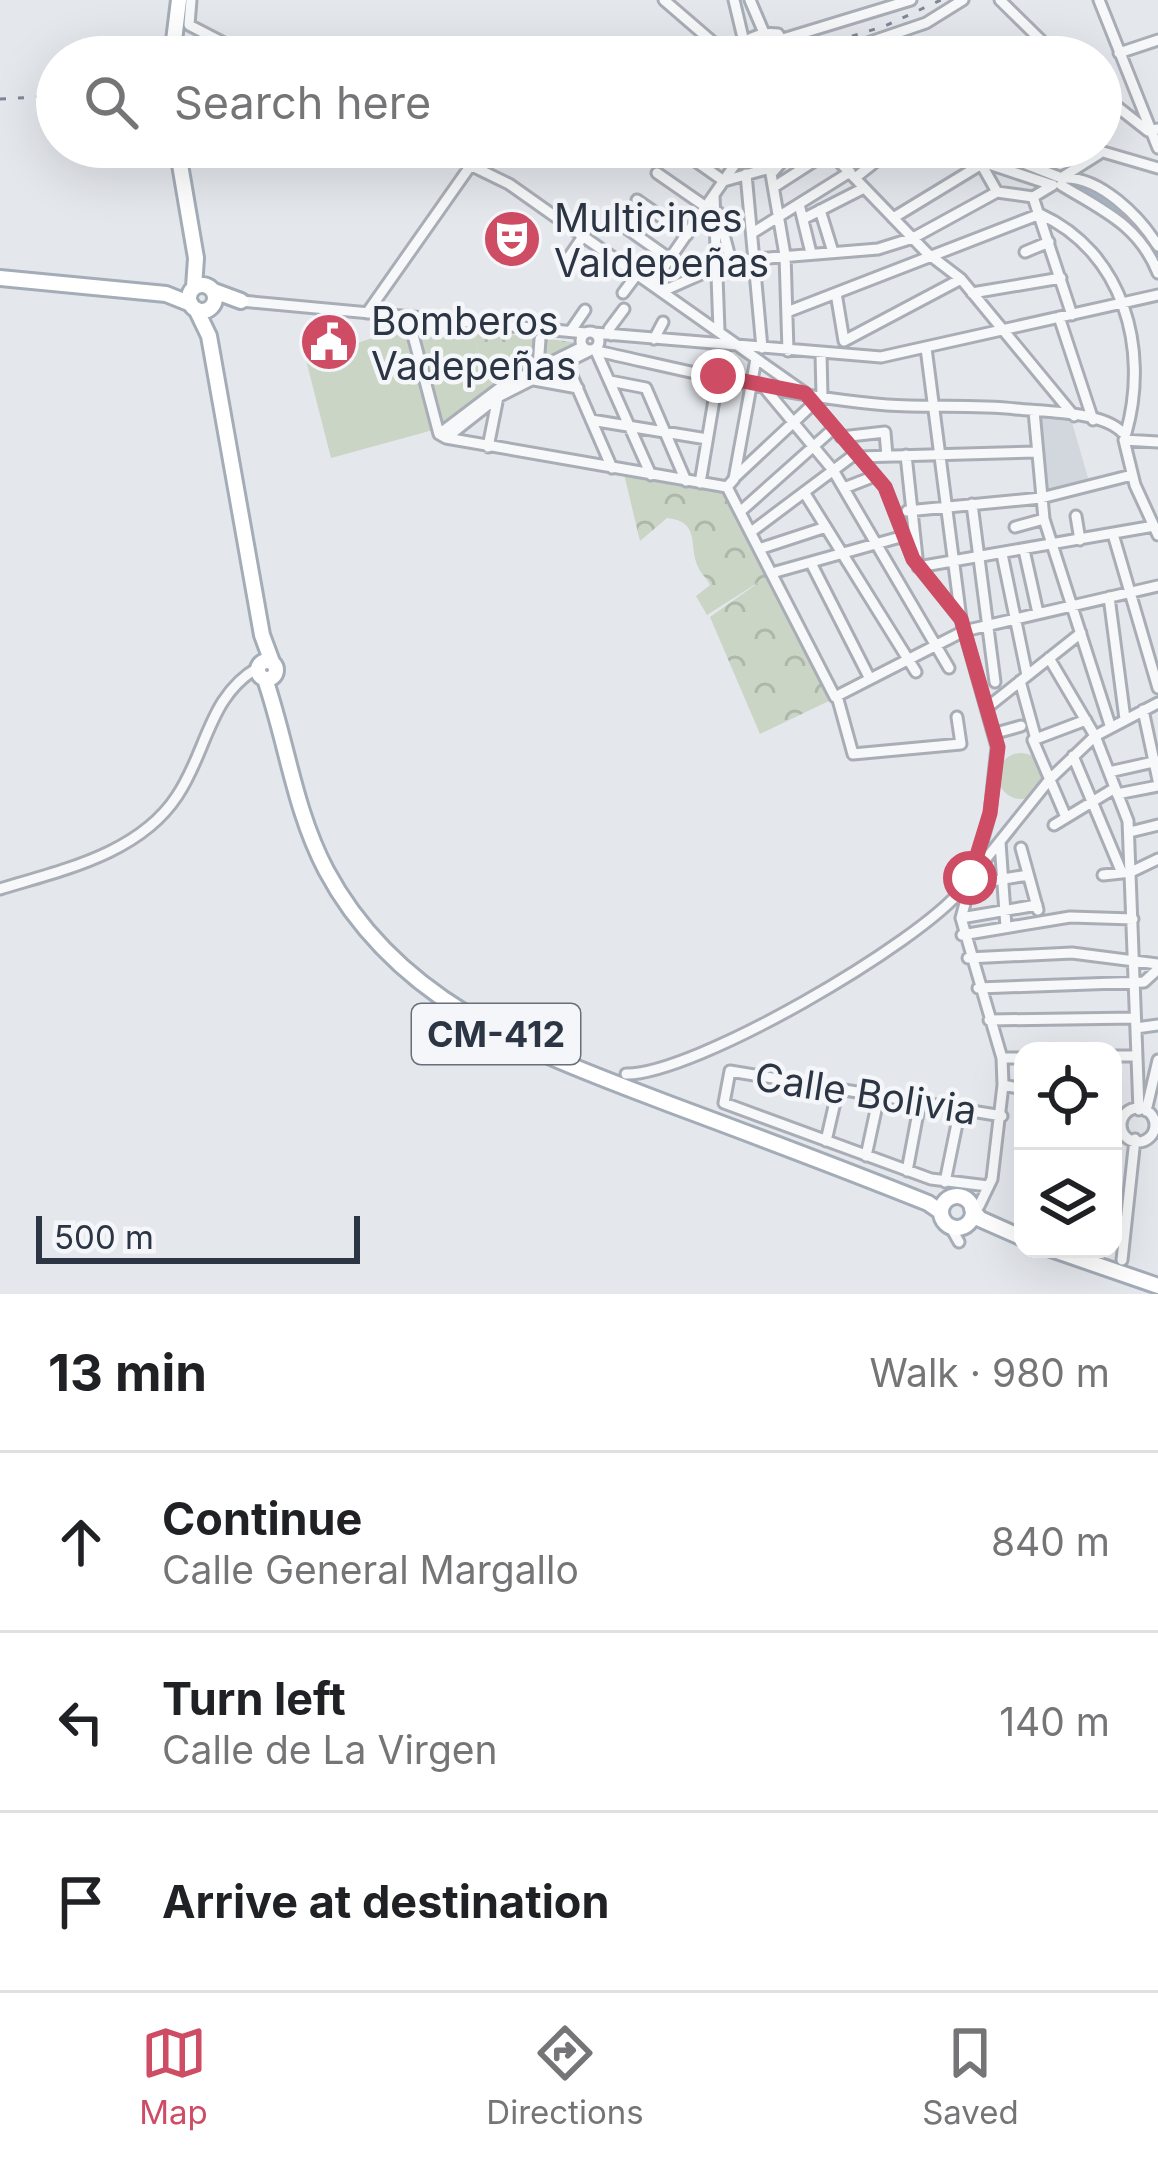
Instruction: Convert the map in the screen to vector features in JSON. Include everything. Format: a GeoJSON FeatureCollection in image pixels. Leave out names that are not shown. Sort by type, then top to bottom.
{"type":"FeatureCollection","features":[{"type":"Feature","properties":{"kind":"main road"},"geometry":{"type":"LineString","coordinates":[[175,36],[179,0]]}},
{"type":"Feature","properties":{"kind":"main road","name":"CM-412"},"geometry":{"type":"LineString","coordinates":[[181,168],[262,635],[263,671],[298,806],[327,872],[369,933],[421,986],[524,1046],[844,1171],[933,1200],[947,1190]]}},
{"type":"Feature","properties":{"kind":"main road"},"geometry":{"type":"LineString","coordinates":[[0,278],[241,301]]}},
{"type":"Feature","properties":{"kind":"main road","name":"CM-412"},"geometry":{"type":"LineString","coordinates":[[844,1171],[968,1209],[1014,1234]]}},
{"type":"Feature","properties":{"kind":"main road"},"geometry":{"type":"LineString","coordinates":[[947,1190],[968,1209]]}},
{"type":"Feature","properties":{"kind":"main road"},"geometry":{"type":"LineString","coordinates":[[1077,1258],[1158,1286]]}},
{"type":"Feature","properties":{"kind":"street"},"geometry":{"type":"LineString","coordinates":[[191,0],[189,25],[209,36]]}},
{"type":"Feature","properties":{"kind":"street"},"geometry":{"type":"LineString","coordinates":[[664,0],[714,36]]}},
{"type":"Feature","properties":{"kind":"street"},"geometry":{"type":"LineString","coordinates":[[734,0],[736,36]]}},
{"type":"Feature","properties":{"kind":"street"},"geometry":{"type":"LineString","coordinates":[[798,36],[911,0]]}},
{"type":"Feature","properties":{"kind":"street"},"geometry":{"type":"LineString","coordinates":[[891,36],[926,23],[963,0]]}},
{"type":"Feature","properties":{"kind":"street"},"geometry":{"type":"LineString","coordinates":[[1000,0],[1037,36]]}},
{"type":"Feature","properties":{"kind":"street"},"geometry":{"type":"LineString","coordinates":[[1100,0],[1113,36]]}},
{"type":"Feature","properties":{"kind":"street"},"geometry":{"type":"LineString","coordinates":[[738,12],[751,5],[769,36]]}},
{"type":"Feature","properties":{"kind":"street"},"geometry":{"type":"LineString","coordinates":[[759,36],[764,33]]}},
{"type":"Feature","properties":{"kind":"street"},"geometry":{"type":"LineString","coordinates":[[1122,51],[1158,40]]}},
{"type":"Feature","properties":{"kind":"street"},"geometry":{"type":"LineString","coordinates":[[1122,65],[1133,111]]}},
{"type":"Feature","properties":{"kind":"street"},"geometry":{"type":"LineString","coordinates":[[1122,105],[1153,130],[1158,148]]}},
{"type":"Feature","properties":{"kind":"street"},"geometry":{"type":"LineString","coordinates":[[1122,159],[1158,168]]}},
{"type":"Feature","properties":{"kind":"street"},"geometry":{"type":"LineString","coordinates":[[367,313],[469,168]]}},
{"type":"Feature","properties":{"kind":"street"},"geometry":{"type":"LineString","coordinates":[[477,168],[509,184],[818,400],[934,406],[964,403],[1034,411],[1093,420],[1125,435],[1158,442]]}},
{"type":"Feature","properties":{"kind":"street"},"geometry":{"type":"LineString","coordinates":[[705,168],[724,181]]}},
{"type":"Feature","properties":{"kind":"street"},"geometry":{"type":"LineString","coordinates":[[653,283],[731,168]]}},
{"type":"Feature","properties":{"kind":"street"},"geometry":{"type":"LineString","coordinates":[[763,168],[774,187],[785,255],[788,351]]}},
{"type":"Feature","properties":{"kind":"street"},"geometry":{"type":"LineString","coordinates":[[724,181],[772,168]]}},
{"type":"Feature","properties":{"kind":"street"},"geometry":{"type":"LineString","coordinates":[[774,187],[804,168]]}},
{"type":"Feature","properties":{"kind":"street"},"geometry":{"type":"LineString","coordinates":[[847,168],[913,238],[961,279],[999,331],[1074,416]]}},
{"type":"Feature","properties":{"kind":"street"},"geometry":{"type":"LineString","coordinates":[[754,232],[863,168]]}},
{"type":"Feature","properties":{"kind":"street"},"geometry":{"type":"LineString","coordinates":[[893,218],[976,168]]}},
{"type":"Feature","properties":{"kind":"street"},"geometry":{"type":"LineString","coordinates":[[984,168],[997,192]]}},
{"type":"Feature","properties":{"kind":"street"},"geometry":{"type":"LineString","coordinates":[[1009,168],[1103,191],[1147,229],[1158,245]]}},
{"type":"Feature","properties":{"kind":"street"},"geometry":{"type":"LineString","coordinates":[[1030,168],[1096,202],[1132,231],[1158,273]]}},
{"type":"Feature","properties":{"kind":"street"},"geometry":{"type":"LineString","coordinates":[[657,306],[665,292],[716,265],[754,257],[878,249],[913,238],[997,192],[1033,197],[1079,168]]}},
{"type":"Feature","properties":{"kind":"street"},"geometry":{"type":"LineString","coordinates":[[657,173],[706,207]]}},
{"type":"Feature","properties":{"kind":"street"},"geometry":{"type":"LineString","coordinates":[[746,174],[762,348]]}},
{"type":"Feature","properties":{"kind":"street"},"geometry":{"type":"LineString","coordinates":[[803,218],[864,188]]}},
{"type":"Feature","properties":{"kind":"street"},"geometry":{"type":"LineString","coordinates":[[714,195],[730,261]]}},
{"type":"Feature","properties":{"kind":"street"},"geometry":{"type":"LineString","coordinates":[[714,195],[718,330]]}},
{"type":"Feature","properties":{"kind":"street"},"geometry":{"type":"LineString","coordinates":[[1033,197],[1072,315]]}},
{"type":"Feature","properties":{"kind":"street"},"geometry":{"type":"LineString","coordinates":[[842,199],[848,212]]}},
{"type":"Feature","properties":{"kind":"street"},"geometry":{"type":"LineString","coordinates":[[637,200],[687,235]]}},
{"type":"Feature","properties":{"kind":"street"},"geometry":{"type":"LineString","coordinates":[[800,204],[811,253]]}},
{"type":"Feature","properties":{"kind":"street"},"geometry":{"type":"LineString","coordinates":[[820,210],[833,252]]}},
{"type":"Feature","properties":{"kind":"street"},"geometry":{"type":"LineString","coordinates":[[787,312],[1040,214]]}},
{"type":"Feature","properties":{"kind":"street"},"geometry":{"type":"LineString","coordinates":[[1040,214],[1088,242],[1110,272],[1123,304],[1134,361],[1127,457],[1154,519]]}},
{"type":"Feature","properties":{"kind":"street"},"geometry":{"type":"LineString","coordinates":[[1147,229],[1158,222]]}},
{"type":"Feature","properties":{"kind":"street"},"geometry":{"type":"LineString","coordinates":[[619,223],[670,259]]}},
{"type":"Feature","properties":{"kind":"street"},"geometry":{"type":"LineString","coordinates":[[567,260],[584,236]]}},
{"type":"Feature","properties":{"kind":"street"},"geometry":{"type":"LineString","coordinates":[[1025,252],[1049,242]]}},
{"type":"Feature","properties":{"kind":"street"},"geometry":{"type":"LineString","coordinates":[[604,271],[615,257]]}},
{"type":"Feature","properties":{"kind":"street"},"geometry":{"type":"LineString","coordinates":[[623,293],[638,273]]}},
{"type":"Feature","properties":{"kind":"street"},"geometry":{"type":"LineString","coordinates":[[971,293],[1061,278]]}},
{"type":"Feature","properties":{"kind":"street"},"geometry":{"type":"LineString","coordinates":[[844,341],[961,279]]}},
{"type":"Feature","properties":{"kind":"street"},"geometry":{"type":"LineString","coordinates":[[836,293],[845,356]]}},
{"type":"Feature","properties":{"kind":"street"},"geometry":{"type":"LineString","coordinates":[[442,436],[498,397],[611,335],[890,356],[1158,295]]}},
{"type":"Feature","properties":{"kind":"street"},"geometry":{"type":"LineString","coordinates":[[241,301],[566,330],[590,343],[674,368],[805,393]]}},
{"type":"Feature","properties":{"kind":"street"},"geometry":{"type":"LineString","coordinates":[[611,335],[609,328],[624,309]]}},
{"type":"Feature","properties":{"kind":"street"},"geometry":{"type":"LineString","coordinates":[[566,330],[585,310]]}},
{"type":"Feature","properties":{"kind":"street"},"geometry":{"type":"LineString","coordinates":[[408,316],[442,436]]}},
{"type":"Feature","properties":{"kind":"street"},"geometry":{"type":"LineString","coordinates":[[1059,317],[1093,420]]}},
{"type":"Feature","properties":{"kind":"street"},"geometry":{"type":"LineString","coordinates":[[654,339],[663,322]]}},
{"type":"Feature","properties":{"kind":"street"},"geometry":{"type":"LineString","coordinates":[[538,368],[539,339]]}},
{"type":"Feature","properties":{"kind":"street"},"geometry":{"type":"LineString","coordinates":[[674,368],[677,340]]}},
{"type":"Feature","properties":{"kind":"street"},"geometry":{"type":"LineString","coordinates":[[590,343],[652,475]]}},
{"type":"Feature","properties":{"kind":"street"},"geometry":{"type":"LineString","coordinates":[[926,348],[963,625]]}},
{"type":"Feature","properties":{"kind":"street"},"geometry":{"type":"LineString","coordinates":[[821,354],[818,400],[837,433],[875,476],[896,512],[918,567],[963,625],[990,680]]}},
{"type":"Feature","properties":{"kind":"street"},"geometry":{"type":"LineString","coordinates":[[756,359],[757,384],[730,483],[836,697],[853,754],[961,744],[957,717]]}},
{"type":"Feature","properties":{"kind":"street"},"geometry":{"type":"LineString","coordinates":[[442,436],[501,387],[565,360]]}},
{"type":"Feature","properties":{"kind":"street"},"geometry":{"type":"LineString","coordinates":[[565,360],[612,468]]}},
{"type":"Feature","properties":{"kind":"street"},"geometry":{"type":"LineString","coordinates":[[700,483],[718,376]]}},
{"type":"Feature","properties":{"kind":"street"},"geometry":{"type":"LineString","coordinates":[[534,380],[578,388]]}},
{"type":"Feature","properties":{"kind":"street"},"geometry":{"type":"LineString","coordinates":[[610,381],[646,388],[686,481]]}},
{"type":"Feature","properties":{"kind":"street"},"geometry":{"type":"LineString","coordinates":[[757,384],[833,470],[949,668]]}},
{"type":"Feature","properties":{"kind":"street"},"geometry":{"type":"LineString","coordinates":[[488,447],[498,397]]}},
{"type":"Feature","properties":{"kind":"street"},"geometry":{"type":"LineString","coordinates":[[442,436],[686,481],[730,483],[818,400]]}},
{"type":"Feature","properties":{"kind":"street"},"geometry":{"type":"LineString","coordinates":[[1034,411],[1044,519],[1111,725]]}},
{"type":"Feature","properties":{"kind":"street"},"geometry":{"type":"LineString","coordinates":[[591,420],[707,440]]}},
{"type":"Feature","properties":{"kind":"street"},"geometry":{"type":"LineString","coordinates":[[741,511],[837,433],[885,432],[887,456]]}},
{"type":"Feature","properties":{"kind":"street"},"geometry":{"type":"LineString","coordinates":[[751,532],[856,455],[1037,452]]}},
{"type":"Feature","properties":{"kind":"street"},"geometry":{"type":"LineString","coordinates":[[906,455],[918,567]]}},
{"type":"Feature","properties":{"kind":"street"},"geometry":{"type":"LineString","coordinates":[[1127,457],[1154,519]]}},
{"type":"Feature","properties":{"kind":"street"},"geometry":{"type":"LineString","coordinates":[[896,512],[1040,498],[1132,475]]}},
{"type":"Feature","properties":{"kind":"street"},"geometry":{"type":"LineString","coordinates":[[844,488],[875,476]]}},
{"type":"Feature","properties":{"kind":"street"},"geometry":{"type":"LineString","coordinates":[[805,492],[912,667]]}},
{"type":"Feature","properties":{"kind":"street"},"geometry":{"type":"LineString","coordinates":[[838,1089],[826,1141],[947,1190],[968,1209],[1002,1115],[1004,1085],[1002,1058],[962,935],[969,881],[993,801],[996,733],[989,706],[987,625],[971,504]]}},
{"type":"Feature","properties":{"kind":"street"},"geometry":{"type":"LineString","coordinates":[[1076,516],[1080,540]]}},
{"type":"Feature","properties":{"kind":"street"},"geometry":{"type":"LineString","coordinates":[[1015,527],[1044,519]]}},
{"type":"Feature","properties":{"kind":"street"},"geometry":{"type":"LineString","coordinates":[[918,567],[1113,534],[1154,519]]}},
{"type":"Feature","properties":{"kind":"street"},"geometry":{"type":"LineString","coordinates":[[759,549],[826,527]]}},
{"type":"Feature","properties":{"kind":"street"},"geometry":{"type":"LineString","coordinates":[[1113,534],[1158,688]]}},
{"type":"Feature","properties":{"kind":"street"},"geometry":{"type":"LineString","coordinates":[[772,574],[904,536]]}},
{"type":"Feature","properties":{"kind":"street"},"geometry":{"type":"LineString","coordinates":[[1024,550],[1038,614]]}},
{"type":"Feature","properties":{"kind":"street"},"geometry":{"type":"LineString","coordinates":[[1002,554],[1035,740],[1065,815]]}},
{"type":"Feature","properties":{"kind":"street"},"geometry":{"type":"LineString","coordinates":[[811,562],[879,680]]}},
{"type":"Feature","properties":{"kind":"street"},"geometry":{"type":"LineString","coordinates":[[836,697],[912,667],[963,625],[987,625],[1158,586]]}},
{"type":"Feature","properties":{"kind":"street"},"geometry":{"type":"LineString","coordinates":[[1109,597],[1125,719]]}},
{"type":"Feature","properties":{"kind":"street"},"geometry":{"type":"LineString","coordinates":[[989,706],[1081,633]]}},
{"type":"Feature","properties":{"kind":"street"},"geometry":{"type":"LineString","coordinates":[[1048,658],[1095,736],[1129,827],[1126,873],[1133,919],[1138,1110]]}},
{"type":"Feature","properties":{"kind":"street"},"geometry":{"type":"LineString","coordinates":[[0,889],[90,861],[146,827],[179,794],[224,694],[263,671]]}},
{"type":"Feature","properties":{"kind":"street"},"geometry":{"type":"LineString","coordinates":[[626,1074],[687,1062],[853,973],[923,926],[969,881],[1073,756],[1111,725],[1158,703]]}},
{"type":"Feature","properties":{"kind":"street"},"geometry":{"type":"LineString","coordinates":[[1054,825],[1091,799],[1158,783],[1143,710]]}},
{"type":"Feature","properties":{"kind":"street"},"geometry":{"type":"LineString","coordinates":[[1035,740],[1086,720]]}},
{"type":"Feature","properties":{"kind":"street"},"geometry":{"type":"LineString","coordinates":[[996,733],[1021,726]]}},
{"type":"Feature","properties":{"kind":"street"},"geometry":{"type":"LineString","coordinates":[[1073,756],[1126,873]]}},
{"type":"Feature","properties":{"kind":"street"},"geometry":{"type":"LineString","coordinates":[[1109,772],[1156,761]]}},
{"type":"Feature","properties":{"kind":"street"},"geometry":{"type":"LineString","coordinates":[[1105,831],[1158,825]]}},
{"type":"Feature","properties":{"kind":"street"},"geometry":{"type":"LineString","coordinates":[[1000,842],[1006,927]]}},
{"type":"Feature","properties":{"kind":"street"},"geometry":{"type":"LineString","coordinates":[[1021,848],[1041,922]]}},
{"type":"Feature","properties":{"kind":"street"},"geometry":{"type":"LineString","coordinates":[[1103,875],[1126,873],[1156,860],[1158,877]]}},
{"type":"Feature","properties":{"kind":"street"},"geometry":{"type":"LineString","coordinates":[[969,881],[1028,875]]}},
{"type":"Feature","properties":{"kind":"street"},"geometry":{"type":"LineString","coordinates":[[961,917],[1036,905]]}},
{"type":"Feature","properties":{"kind":"street"},"geometry":{"type":"LineString","coordinates":[[962,935],[1041,922],[1133,919]]}},
{"type":"Feature","properties":{"kind":"street"},"geometry":{"type":"LineString","coordinates":[[968,958],[1072,953],[1158,966],[1144,982],[977,988]]}},
{"type":"Feature","properties":{"kind":"street"},"geometry":{"type":"LineString","coordinates":[[989,1020],[1158,1025]]}},
{"type":"Feature","properties":{"kind":"street"},"geometry":{"type":"LineString","coordinates":[[1122,1056],[1136,1056]]}},
{"type":"Feature","properties":{"kind":"street"},"geometry":{"type":"LineString","coordinates":[[1002,1058],[1014,1058]]}},
{"type":"Feature","properties":{"kind":"street"},"geometry":{"type":"LineString","coordinates":[[1122,1107],[1138,1110],[1157,1122],[1154,1140],[1125,1136],[1119,1124],[1138,1110],[1158,1060]]}},
{"type":"Feature","properties":{"kind":"street","name":"Calle Bolivia"},"geometry":{"type":"LineString","coordinates":[[826,1141],[724,1103],[730,1071],[1002,1115]]}},
{"type":"Feature","properties":{"kind":"street"},"geometry":{"type":"LineString","coordinates":[[1004,1085],[1014,1087]]}},
{"type":"Feature","properties":{"kind":"street"},"geometry":{"type":"LineString","coordinates":[[866,1156],[879,1096]]}},
{"type":"Feature","properties":{"kind":"street"},"geometry":{"type":"LineString","coordinates":[[907,1171],[920,1102]]}},
{"type":"Feature","properties":{"kind":"street"},"geometry":{"type":"LineString","coordinates":[[947,1190],[960,1109]]}},
{"type":"Feature","properties":{"kind":"street"},"geometry":{"type":"LineString","coordinates":[[1122,1260],[1135,1139]]}},
{"type":"Feature","properties":{"kind":"shaded area"},"geometry":{"type":"Polygon","coordinates":[[[1037,415],[1071,419],[1088,478],[1101,476],[1103,481],[1043,494],[1037,415]]]}},
{"type":"Feature","properties":{"kind":"green space"},"geometry":{"type":"Polygon","coordinates":[[[415,324],[474,330],[486,393],[433,430],[331,458],[306,360],[415,324]]]}},
{"type":"Feature","properties":{"kind":"green space"},"geometry":{"type":"Polygon","coordinates":[[[474,330],[572,342],[575,345],[486,393],[474,330]]]}},
{"type":"Feature","properties":{"kind":"green space"},"geometry":{"type":"Polygon","coordinates":[[[624,474],[725,491],[831,700],[760,734],[710,617],[765,578],[707,615],[696,596],[710,585],[698,567],[689,529],[667,518],[640,541],[624,474]]]}},
{"type":"Feature","properties":{"kind":"green space"},"geometry":{"type":"Polygon","coordinates":[[[1021,753],[1037,760],[1044,776],[1037,792],[1021,799],[1005,792],[998,776],[1005,760],[1021,753]]]}},
{"type":"Feature","properties":{"kind":"waterway"},"geometry":{"type":"LineString","coordinates":[[1021,168],[1047,177]]}},
{"type":"Feature","properties":{"kind":"waterway"},"geometry":{"type":"LineString","coordinates":[[1069,183],[1122,212],[1158,257]]}},
{"type":"Feature","properties":{"kind":"railway"},"geometry":{"type":"LineString","coordinates":[[852,36],[941,0]]}},
{"type":"Feature","properties":{"kind":"railway"},"geometry":{"type":"LineString","coordinates":[[0,99],[36,97]]}},
{"type":"Feature","properties":{"kind":"place","name":"Multicines Valdepeñas"},"geometry":{"type":"Point","coordinates":[512,239]}},
{"type":"Feature","properties":{"kind":"place","name":"Bomberos Vadepeñas"},"geometry":{"type":"Point","coordinates":[329,342]}},
{"type":"Feature","properties":{"kind":"route"},"geometry":{"type":"LineString","coordinates":[[718,376],[805,393],[885,487],[913,559],[961,619],[983,680],[998,747],[990,813],[970,878]]}}]}
